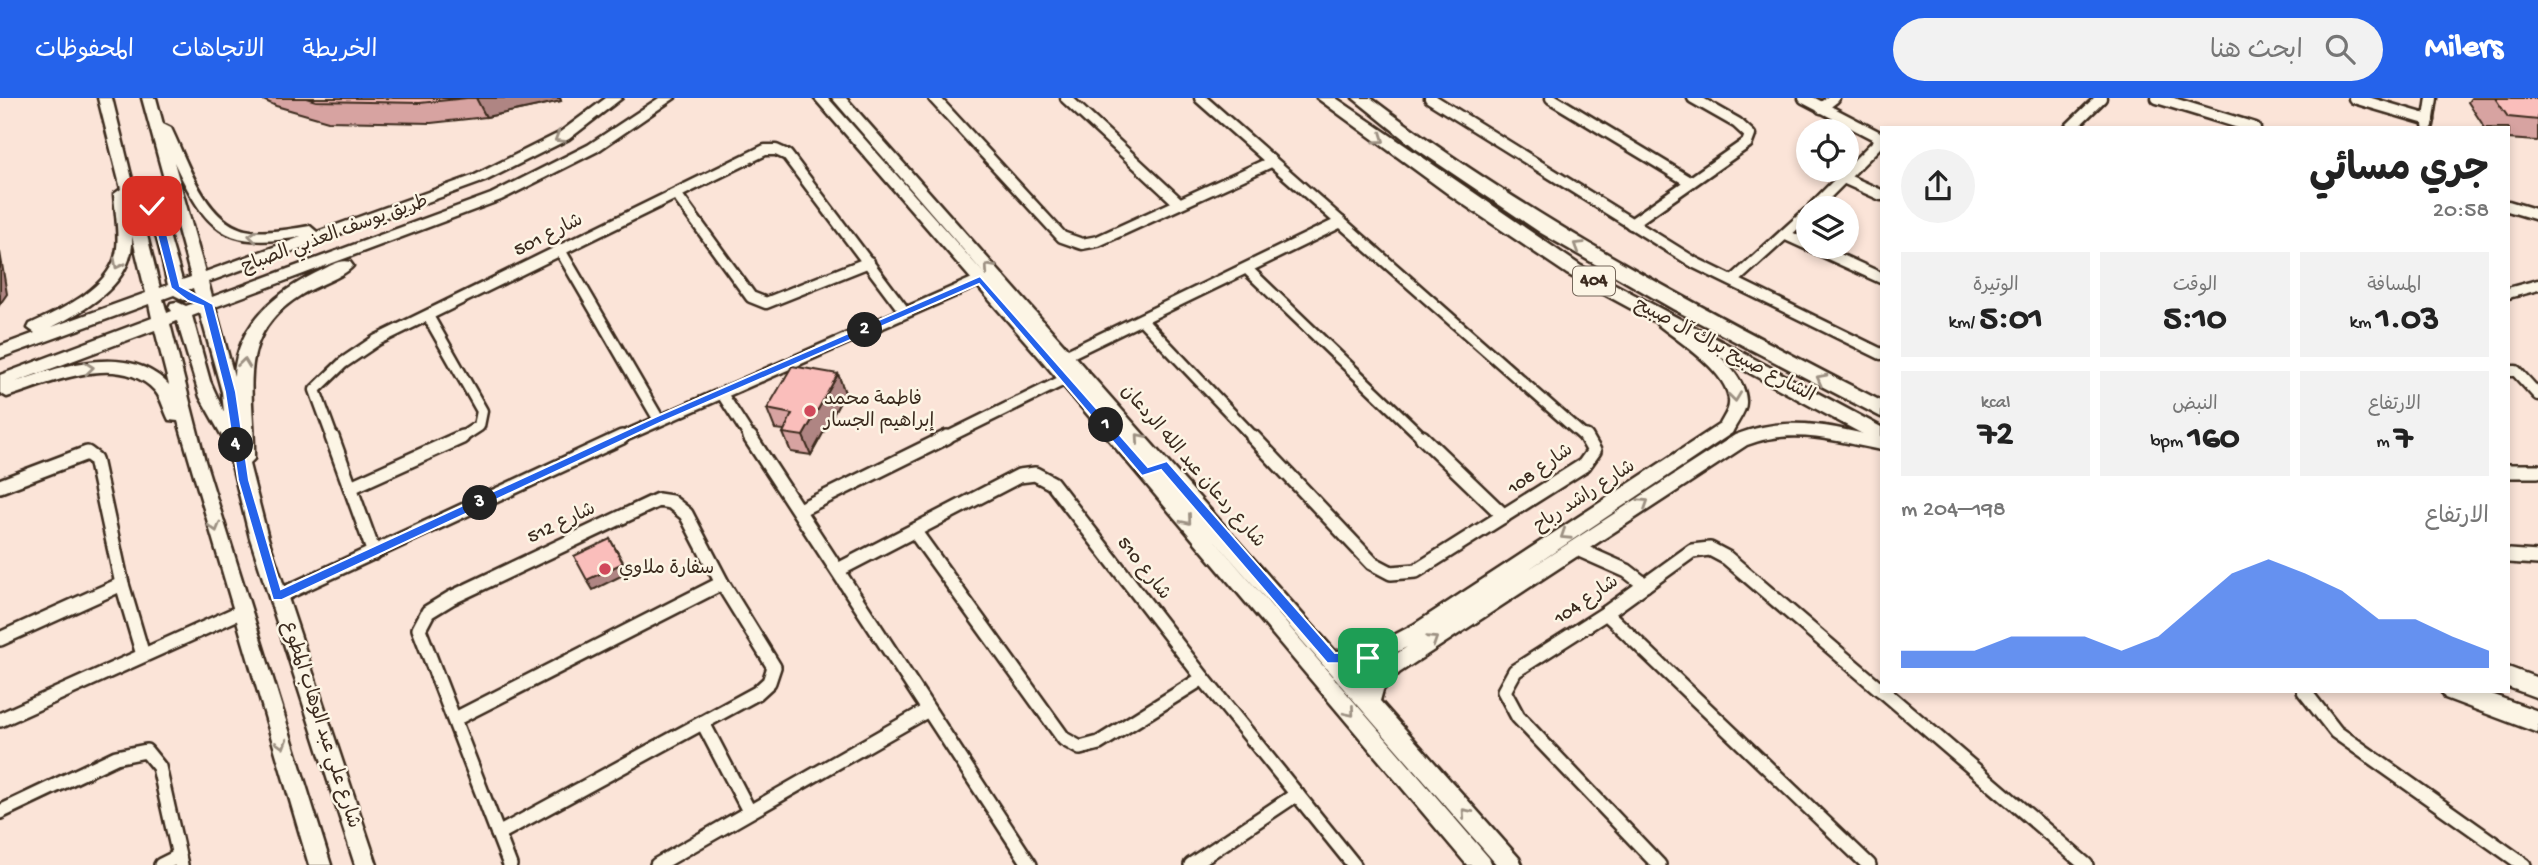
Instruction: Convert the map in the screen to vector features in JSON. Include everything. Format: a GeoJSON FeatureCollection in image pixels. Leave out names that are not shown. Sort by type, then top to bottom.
{"type":"FeatureCollection","features":[{"type":"Feature","properties":{"kind":"main road","name":"الشارع صبيح براك آل صبيح"},"geometry":{"type":"LineString","coordinates":[[1325,98],[1532,244],[1619,296],[1880,435]]}},
{"type":"Feature","properties":{"kind":"main road","name":"الشارع صبيح براك آل صبيح"},"geometry":{"type":"LineString","coordinates":[[1361,98],[1461,172],[1620,272],[1880,409]]}},
{"type":"Feature","properties":{"kind":"main road"},"geometry":{"type":"LineString","coordinates":[[1385,98],[1432,138],[1461,172]]}},
{"type":"Feature","properties":{"kind":"main road"},"geometry":{"type":"LineString","coordinates":[[2510,678],[2538,688]]}},
{"type":"Feature","properties":{"kind":"main road"},"geometry":{"type":"LineString","coordinates":[[2458,693],[2538,722]]}},
{"type":"Feature","properties":{"kind":"street"},"geometry":{"type":"LineString","coordinates":[[105,98],[196,461],[240,612],[320,865]]}},
{"type":"Feature","properties":{"kind":"street","name":"طريق يوسف العذبي الصباح"},"geometry":{"type":"LineString","coordinates":[[0,381],[157,310],[353,239],[368,232],[389,212],[438,195],[527,157],[564,136],[612,98]]}},
{"type":"Feature","properties":{"kind":"street","name":"شارع ردعان عبد الله الردعان"},"geometry":{"type":"LineString","coordinates":[[821,98],[1067,355],[1154,468],[1481,865]]}},
{"type":"Feature","properties":{"kind":"street","name":"شارع ردعان عبد الله الردعان"},"geometry":{"type":"LineString","coordinates":[[839,98],[980,279],[1066,379],[1154,468]]}},
{"type":"Feature","properties":{"kind":"street"},"geometry":{"type":"LineString","coordinates":[[934,98],[1062,237],[1082,244],[1098,241],[1271,162]]}},
{"type":"Feature","properties":{"kind":"street"},"geometry":{"type":"LineString","coordinates":[[1066,98],[1179,203]]}},
{"type":"Feature","properties":{"kind":"street","name":"شارع 108"},"geometry":{"type":"LineString","coordinates":[[1142,320],[1372,563],[1385,571],[1397,574],[1416,571],[1584,465],[1594,451],[1583,433],[1200,98]]}},
{"type":"Feature","properties":{"kind":"street"},"geometry":{"type":"LineString","coordinates":[[1430,98],[1695,263],[1880,354]]}},
{"type":"Feature","properties":{"kind":"street"},"geometry":{"type":"LineString","coordinates":[[1551,98],[1690,182]]}},
{"type":"Feature","properties":{"kind":"street"},"geometry":{"type":"LineString","coordinates":[[1631,224],[1747,143],[1750,135],[1737,123],[1693,98]]}},
{"type":"Feature","properties":{"kind":"street"},"geometry":{"type":"LineString","coordinates":[[1804,98],[1880,138]]}},
{"type":"Feature","properties":{"kind":"street"},"geometry":{"type":"LineString","coordinates":[[1821,108],[1834,98]]}},
{"type":"Feature","properties":{"kind":"street"},"geometry":{"type":"LineString","coordinates":[[2072,126],[2101,98]]}},
{"type":"Feature","properties":{"kind":"street"},"geometry":{"type":"LineString","coordinates":[[2157,98],[2249,126]]}},
{"type":"Feature","properties":{"kind":"street"},"geometry":{"type":"LineString","coordinates":[[2354,98],[2428,124],[2432,98]]}},
{"type":"Feature","properties":{"kind":"street","name":"طريق يوسف العذبي الصباح"},"geometry":{"type":"LineString","coordinates":[[188,298],[449,216],[547,174],[667,99]]}},
{"type":"Feature","properties":{"kind":"street"},"geometry":{"type":"LineString","coordinates":[[149,103],[159,117],[211,219],[232,233],[248,237],[288,236],[438,195]]}},
{"type":"Feature","properties":{"kind":"street","name":"شارع علي عبد الوهاب المطوع"},"geometry":{"type":"LineString","coordinates":[[149,103],[188,298],[230,392],[235,443],[243,480],[277,597],[366,865]]}},
{"type":"Feature","properties":{"kind":"street"},"geometry":{"type":"LineString","coordinates":[[0,343],[52,321],[90,298],[115,272],[121,261],[125,249],[111,125]]}},
{"type":"Feature","properties":{"kind":"street"},"geometry":{"type":"LineString","coordinates":[[1859,162],[1880,140]]}},
{"type":"Feature","properties":{"kind":"street","name":"شارع 501"},"geometry":{"type":"LineString","coordinates":[[373,552],[315,390],[343,363],[377,340],[743,159],[765,150],[778,149],[787,155],[905,312]]}},
{"type":"Feature","properties":{"kind":"street"},"geometry":{"type":"LineString","coordinates":[[1825,196],[1839,182]]}},
{"type":"Feature","properties":{"kind":"street"},"geometry":{"type":"LineString","coordinates":[[1852,182],[1880,195]]}},
{"type":"Feature","properties":{"kind":"street"},"geometry":{"type":"LineString","coordinates":[[127,185],[145,198],[157,214],[188,298],[209,402],[220,424],[235,443]]}},
{"type":"Feature","properties":{"kind":"street"},"geometry":{"type":"LineString","coordinates":[[676,194],[751,297],[766,303],[869,262]]}},
{"type":"Feature","properties":{"kind":"street"},"geometry":{"type":"LineString","coordinates":[[2510,207],[2538,215]]}},
{"type":"Feature","properties":{"kind":"street"},"geometry":{"type":"LineString","coordinates":[[243,480],[247,435],[243,385],[244,354],[251,335],[264,316],[300,287],[449,216]]}},
{"type":"Feature","properties":{"kind":"street"},"geometry":{"type":"LineString","coordinates":[[1067,355],[1341,222]]}},
{"type":"Feature","properties":{"kind":"street"},"geometry":{"type":"LineString","coordinates":[[1733,281],[1796,225]]}},
{"type":"Feature","properties":{"kind":"street"},"geometry":{"type":"LineString","coordinates":[[1786,235],[1796,240]]}},
{"type":"Feature","properties":{"kind":"street"},"geometry":{"type":"LineString","coordinates":[[560,250],[659,419]]}},
{"type":"Feature","properties":{"kind":"street"},"geometry":{"type":"LineString","coordinates":[[1839,259],[1880,278]]}},
{"type":"Feature","properties":{"kind":"street"},"geometry":{"type":"LineString","coordinates":[[1247,269],[1504,516]]}},
{"type":"Feature","properties":{"kind":"street"},"geometry":{"type":"LineString","coordinates":[[277,597],[659,419],[722,394],[980,279]]}},
{"type":"Feature","properties":{"kind":"street"},"geometry":{"type":"LineString","coordinates":[[2510,293],[2535,289]]}},
{"type":"Feature","properties":{"kind":"street"},"geometry":{"type":"LineString","coordinates":[[0,369],[188,298]]}},
{"type":"Feature","properties":{"kind":"street","name":"طريق يوسف العذبي الصباح"},"geometry":{"type":"LineString","coordinates":[[0,352],[157,310]]}},
{"type":"Feature","properties":{"kind":"street","name":"شارع راشد رباح"},"geometry":{"type":"LineString","coordinates":[[1370,703],[1385,660],[1420,631],[1676,463],[1732,421],[1738,405],[1730,379],[1658,315]]}},
{"type":"Feature","properties":{"kind":"street"},"geometry":{"type":"LineString","coordinates":[[351,487],[459,439],[479,426],[482,411],[428,316]]}},
{"type":"Feature","properties":{"kind":"street"},"geometry":{"type":"LineString","coordinates":[[0,393],[73,370],[118,367],[136,371],[162,387],[196,461]]}},
{"type":"Feature","properties":{"kind":"street"},"geometry":{"type":"LineString","coordinates":[[2510,371],[2516,371],[2538,395]]}},
{"type":"Feature","properties":{"kind":"street"},"geometry":{"type":"LineString","coordinates":[[799,510],[1066,379]]}},
{"type":"Feature","properties":{"kind":"street"},"geometry":{"type":"LineString","coordinates":[[722,394],[1030,865]]}},
{"type":"Feature","properties":{"kind":"street","name":"شارع راشد رباح"},"geometry":{"type":"LineString","coordinates":[[1332,659],[1385,660],[1575,548],[1741,440],[1756,433],[1780,428],[1816,428],[1880,444]]}},
{"type":"Feature","properties":{"kind":"street"},"geometry":{"type":"LineString","coordinates":[[0,486],[88,453],[95,459],[122,584],[144,655]]}},
{"type":"Feature","properties":{"kind":"street"},"geometry":{"type":"LineString","coordinates":[[2510,471],[2538,471]]}},
{"type":"Feature","properties":{"kind":"street","name":"شارع 510"},"geometry":{"type":"LineString","coordinates":[[838,570],[1019,476],[1035,474],[1052,483],[1203,678],[1354,865]]}},
{"type":"Feature","properties":{"kind":"street","name":"شارع 512"},"geometry":{"type":"LineString","coordinates":[[498,834],[703,723],[757,692],[769,682],[774,667],[722,583],[686,514],[671,502],[658,500],[451,598],[428,612],[419,629],[455,719],[498,834],[510,865]]}},
{"type":"Feature","properties":{"kind":"street"},"geometry":{"type":"LineString","coordinates":[[915,532],[1064,739],[1080,748],[1099,743],[1203,678]]}},
{"type":"Feature","properties":{"kind":"street","name":"شارع ردعان عبد الله الردعان"},"geometry":{"type":"LineString","coordinates":[[1217,542],[1332,659],[1511,865]]}},
{"type":"Feature","properties":{"kind":"street"},"geometry":{"type":"LineString","coordinates":[[1575,548],[1627,571],[1645,585]]}},
{"type":"Feature","properties":{"kind":"street","name":"شارع 104"},"geometry":{"type":"LineString","coordinates":[[1659,865],[1518,717],[1504,691],[1515,671],[1606,613],[1692,551],[1710,549],[1727,558],[1880,689]]}},
{"type":"Feature","properties":{"kind":"street"},"geometry":{"type":"LineString","coordinates":[[2510,556],[2538,558]]}},
{"type":"Feature","properties":{"kind":"street"},"geometry":{"type":"LineString","coordinates":[[455,719],[722,583]]}},
{"type":"Feature","properties":{"kind":"street"},"geometry":{"type":"LineString","coordinates":[[0,639],[122,584]]}},
{"type":"Feature","properties":{"kind":"street"},"geometry":{"type":"LineString","coordinates":[[0,720],[240,612]]}},
{"type":"Feature","properties":{"kind":"street"},"geometry":{"type":"LineString","coordinates":[[1606,613],[1869,865]]}},
{"type":"Feature","properties":{"kind":"street","name":"شارع 104"},"geometry":{"type":"LineString","coordinates":[[1884,693],[2086,865]]}},
{"type":"Feature","properties":{"kind":"street"},"geometry":{"type":"LineString","coordinates":[[2305,693],[2322,718],[2336,732],[2524,865]]}},
{"type":"Feature","properties":{"kind":"street"},"geometry":{"type":"LineString","coordinates":[[657,865],[928,710]]}},
{"type":"Feature","properties":{"kind":"street"},"geometry":{"type":"LineString","coordinates":[[703,723],[749,811]]}},
{"type":"Feature","properties":{"kind":"street"},"geometry":{"type":"LineString","coordinates":[[0,812],[116,757],[146,751],[159,767],[180,860],[161,865]]}},
{"type":"Feature","properties":{"kind":"street"},"geometry":{"type":"LineString","coordinates":[[1191,865],[1297,794]]}},
{"type":"Feature","properties":{"kind":"building"},"geometry":{"type":"Polygon","coordinates":[[[306,98],[467,98],[420,103],[316,101],[306,98]]]}},
{"type":"Feature","properties":{"kind":"building"},"geometry":{"type":"Polygon","coordinates":[[[2495,98],[2538,98],[2538,120],[2508,117],[2495,98]]]}},
{"type":"Feature","properties":{"kind":"building"},"geometry":{"type":"Polygon","coordinates":[[[792,366],[838,374],[803,436],[783,433],[792,414],[767,409],[792,366]]]}},
{"type":"Feature","properties":{"kind":"building"},"geometry":{"type":"Polygon","coordinates":[[[610,539],[623,563],[587,580],[574,556],[610,539]]]}},
{"type":"Feature","properties":{"kind":"place","name":"فاطمة محمد إبراهيم الجسار"},"geometry":{"type":"Point","coordinates":[810,411]}},
{"type":"Feature","properties":{"kind":"place","name":"سفارة ملاوي"},"geometry":{"type":"Point","coordinates":[605,569]}},
{"type":"Feature","properties":{"kind":"route"},"geometry":{"type":"LineString","coordinates":[[152,206],[157,214],[176,288],[191,299],[208,304],[230,392],[235,443],[243,480],[277,597],[659,419],[722,394],[980,279],[1146,473],[1163,464],[1332,659],[1356,661],[1368,658]]}}]}
